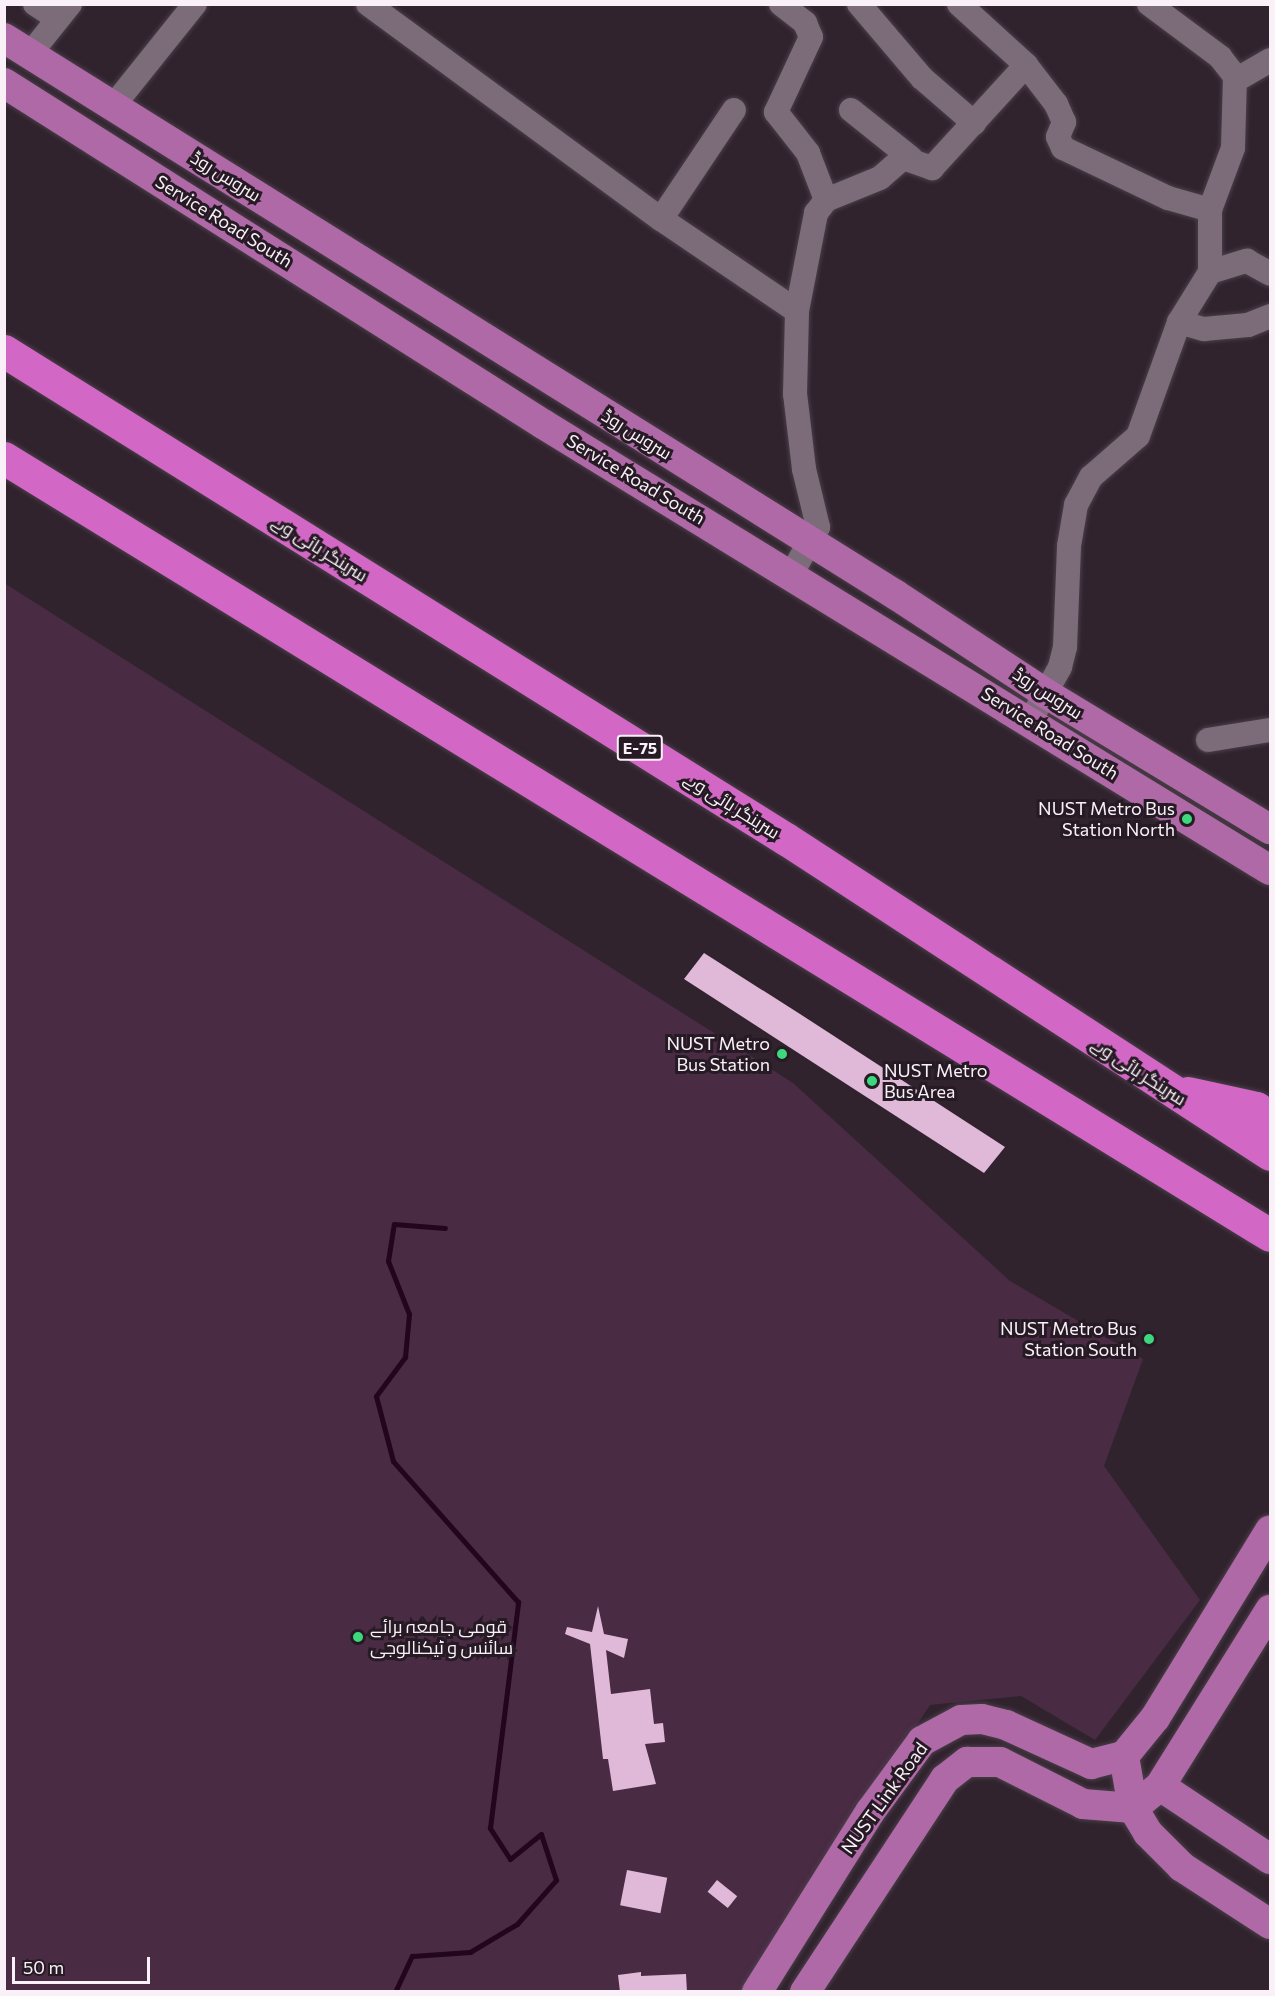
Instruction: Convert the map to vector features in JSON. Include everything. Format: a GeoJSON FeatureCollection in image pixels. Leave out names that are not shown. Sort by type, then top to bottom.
{"type":"FeatureCollection","features":[{"type":"Feature","properties":{"kind":"highway","name":"سرینگر ہائی وے"},"geometry":{"type":"LineString","coordinates":[[4,351],[786,839],[1163,1088],[1270,1154]]}},
{"type":"Feature","properties":{"kind":"highway"},"geometry":{"type":"LineString","coordinates":[[4,458],[1266,1235]]}},
{"type":"Feature","properties":{"kind":"highway"},"geometry":{"type":"LineString","coordinates":[[1163,1088],[1256,1108],[1270,1117]]}},
{"type":"Feature","properties":{"kind":"main road","name":"سروس روڈ"},"geometry":{"type":"LineString","coordinates":[[4,38],[896,594],[1045,693],[1270,829]]}},
{"type":"Feature","properties":{"kind":"main road","name":"Service Road South"},"geometry":{"type":"LineString","coordinates":[[4,83],[543,424],[792,573],[1270,870]]}},
{"type":"Feature","properties":{"kind":"main road"},"geometry":{"type":"LineString","coordinates":[[881,628],[896,594]]}},
{"type":"Feature","properties":{"kind":"main road"},"geometry":{"type":"LineString","coordinates":[[1270,1530],[1155,1718],[1124,1756],[1133,1808],[1148,1833],[1182,1868],[1270,1924]]}},
{"type":"Feature","properties":{"kind":"main road"},"geometry":{"type":"LineString","coordinates":[[1133,1808],[1160,1786],[1270,1610]]}},
{"type":"Feature","properties":{"kind":"main road","name":"NUST Link Road"},"geometry":{"type":"LineString","coordinates":[[757,1992],[870,1812],[922,1741],[941,1728],[961,1720],[982,1719],[1006,1725],[1091,1764],[1124,1756]]}},
{"type":"Feature","properties":{"kind":"main road","name":"NUST Link Road"},"geometry":{"type":"LineString","coordinates":[[806,1992],[925,1803],[967,1762],[1000,1762],[1083,1804],[1133,1808]]}},
{"type":"Feature","properties":{"kind":"main road"},"geometry":{"type":"LineString","coordinates":[[1160,1786],[1270,1859]]}},
{"type":"Feature","properties":{"kind":"street"},"geometry":{"type":"LineString","coordinates":[[30,54],[64,12],[35,4]]}},
{"type":"Feature","properties":{"kind":"street"},"geometry":{"type":"LineString","coordinates":[[114,105],[195,4]]}},
{"type":"Feature","properties":{"kind":"street"},"geometry":{"type":"LineString","coordinates":[[368,4],[661,219],[797,311]]}},
{"type":"Feature","properties":{"kind":"street"},"geometry":{"type":"LineString","coordinates":[[781,4],[805,22],[811,37],[776,112],[808,153],[826,200]]}},
{"type":"Feature","properties":{"kind":"street"},"geometry":{"type":"LineString","coordinates":[[859,4],[922,78],[975,123]]}},
{"type":"Feature","properties":{"kind":"street"},"geometry":{"type":"LineString","coordinates":[[959,4],[1026,65],[1056,104],[1064,122],[1058,137],[1063,148],[1168,198],[1210,210]]}},
{"type":"Feature","properties":{"kind":"street"},"geometry":{"type":"LineString","coordinates":[[1030,721],[1065,647],[1069,546],[1076,505],[1091,477],[1126,448],[1149,418],[1179,322],[1210,272],[1210,210],[1233,148],[1235,76],[1220,57],[1149,4]]}},
{"type":"Feature","properties":{"kind":"street"},"geometry":{"type":"LineString","coordinates":[[1241,77],[1270,60]]}},
{"type":"Feature","properties":{"kind":"street"},"geometry":{"type":"LineString","coordinates":[[851,110],[911,158],[932,168],[1026,65]]}},
{"type":"Feature","properties":{"kind":"street"},"geometry":{"type":"LineString","coordinates":[[661,219],[734,110]]}},
{"type":"Feature","properties":{"kind":"street"},"geometry":{"type":"LineString","coordinates":[[792,573],[813,542],[818,527],[804,469],[795,394],[797,311],[809,230],[826,200],[880,178],[898,161],[911,158]]}},
{"type":"Feature","properties":{"kind":"street"},"geometry":{"type":"LineString","coordinates":[[1210,272],[1247,261],[1270,274]]}},
{"type":"Feature","properties":{"kind":"street"},"geometry":{"type":"LineString","coordinates":[[1179,322],[1204,328],[1248,325],[1270,316]]}},
{"type":"Feature","properties":{"kind":"street"},"geometry":{"type":"LineString","coordinates":[[1208,740],[1270,730]]}},
{"type":"Feature","properties":{"kind":"shaded area"},"geometry":{"type":"Polygon","coordinates":[[[4,583],[793,1083],[1010,1281],[1143,1359],[1104,1466],[1200,1600],[1095,1740],[1021,1696],[930,1705],[744,1991],[5,1991],[4,583]]]}},
{"type":"Feature","properties":{"kind":"building","name":"NUST Metro Bus Area"},"geometry":{"type":"Polygon","coordinates":[[[704,953],[1005,1147],[984,1173],[684,979],[704,953]]]}},
{"type":"Feature","properties":{"kind":"building"},"geometry":{"type":"Polygon","coordinates":[[[598,1606],[604,1634],[628,1639],[624,1658],[606,1650],[611,1694],[650,1689],[654,1724],[663,1723],[665,1742],[645,1744],[656,1784],[613,1791],[608,1759],[603,1759],[590,1644],[565,1634],[567,1627],[592,1632],[598,1606]]]}},
{"type":"Feature","properties":{"kind":"building"},"geometry":{"type":"Polygon","coordinates":[[[627,1870],[667,1878],[660,1913],[620,1905],[627,1870]]]}},
{"type":"Feature","properties":{"kind":"building"},"geometry":{"type":"Polygon","coordinates":[[[717,1880],[737,1896],[728,1908],[708,1892],[717,1880]]]}},
{"type":"Feature","properties":{"kind":"building"},"geometry":{"type":"Polygon","coordinates":[[[641,1972],[641,1976],[686,1974],[687,1992],[620,1992],[618,1975],[641,1972]]]}},
{"type":"Feature","properties":{"kind":"waterway"},"geometry":{"type":"LineString","coordinates":[[395,1992],[412,1956],[470,1952],[517,1924],[556,1880],[541,1834],[510,1859],[490,1828],[518,1602],[393,1461],[376,1396],[405,1357],[409,1314],[388,1261],[394,1224],[445,1228]]}},
{"type":"Feature","properties":{"kind":"place","name":"NUST Metro Bus Station North"},"geometry":{"type":"Point","coordinates":[1187,819]}},
{"type":"Feature","properties":{"kind":"place","name":"NUST Metro Bus Station"},"geometry":{"type":"Point","coordinates":[782,1054]}},
{"type":"Feature","properties":{"kind":"place","name":"NUST Metro Bus Area"},"geometry":{"type":"Point","coordinates":[872,1081]}},
{"type":"Feature","properties":{"kind":"place","name":"NUST Metro Bus Station South"},"geometry":{"type":"Point","coordinates":[1149,1339]}},
{"type":"Feature","properties":{"kind":"place","name":"قومی جامعہ برائے سائنس و ٹیکنالوجی"},"geometry":{"type":"Point","coordinates":[358,1637]}}]}
